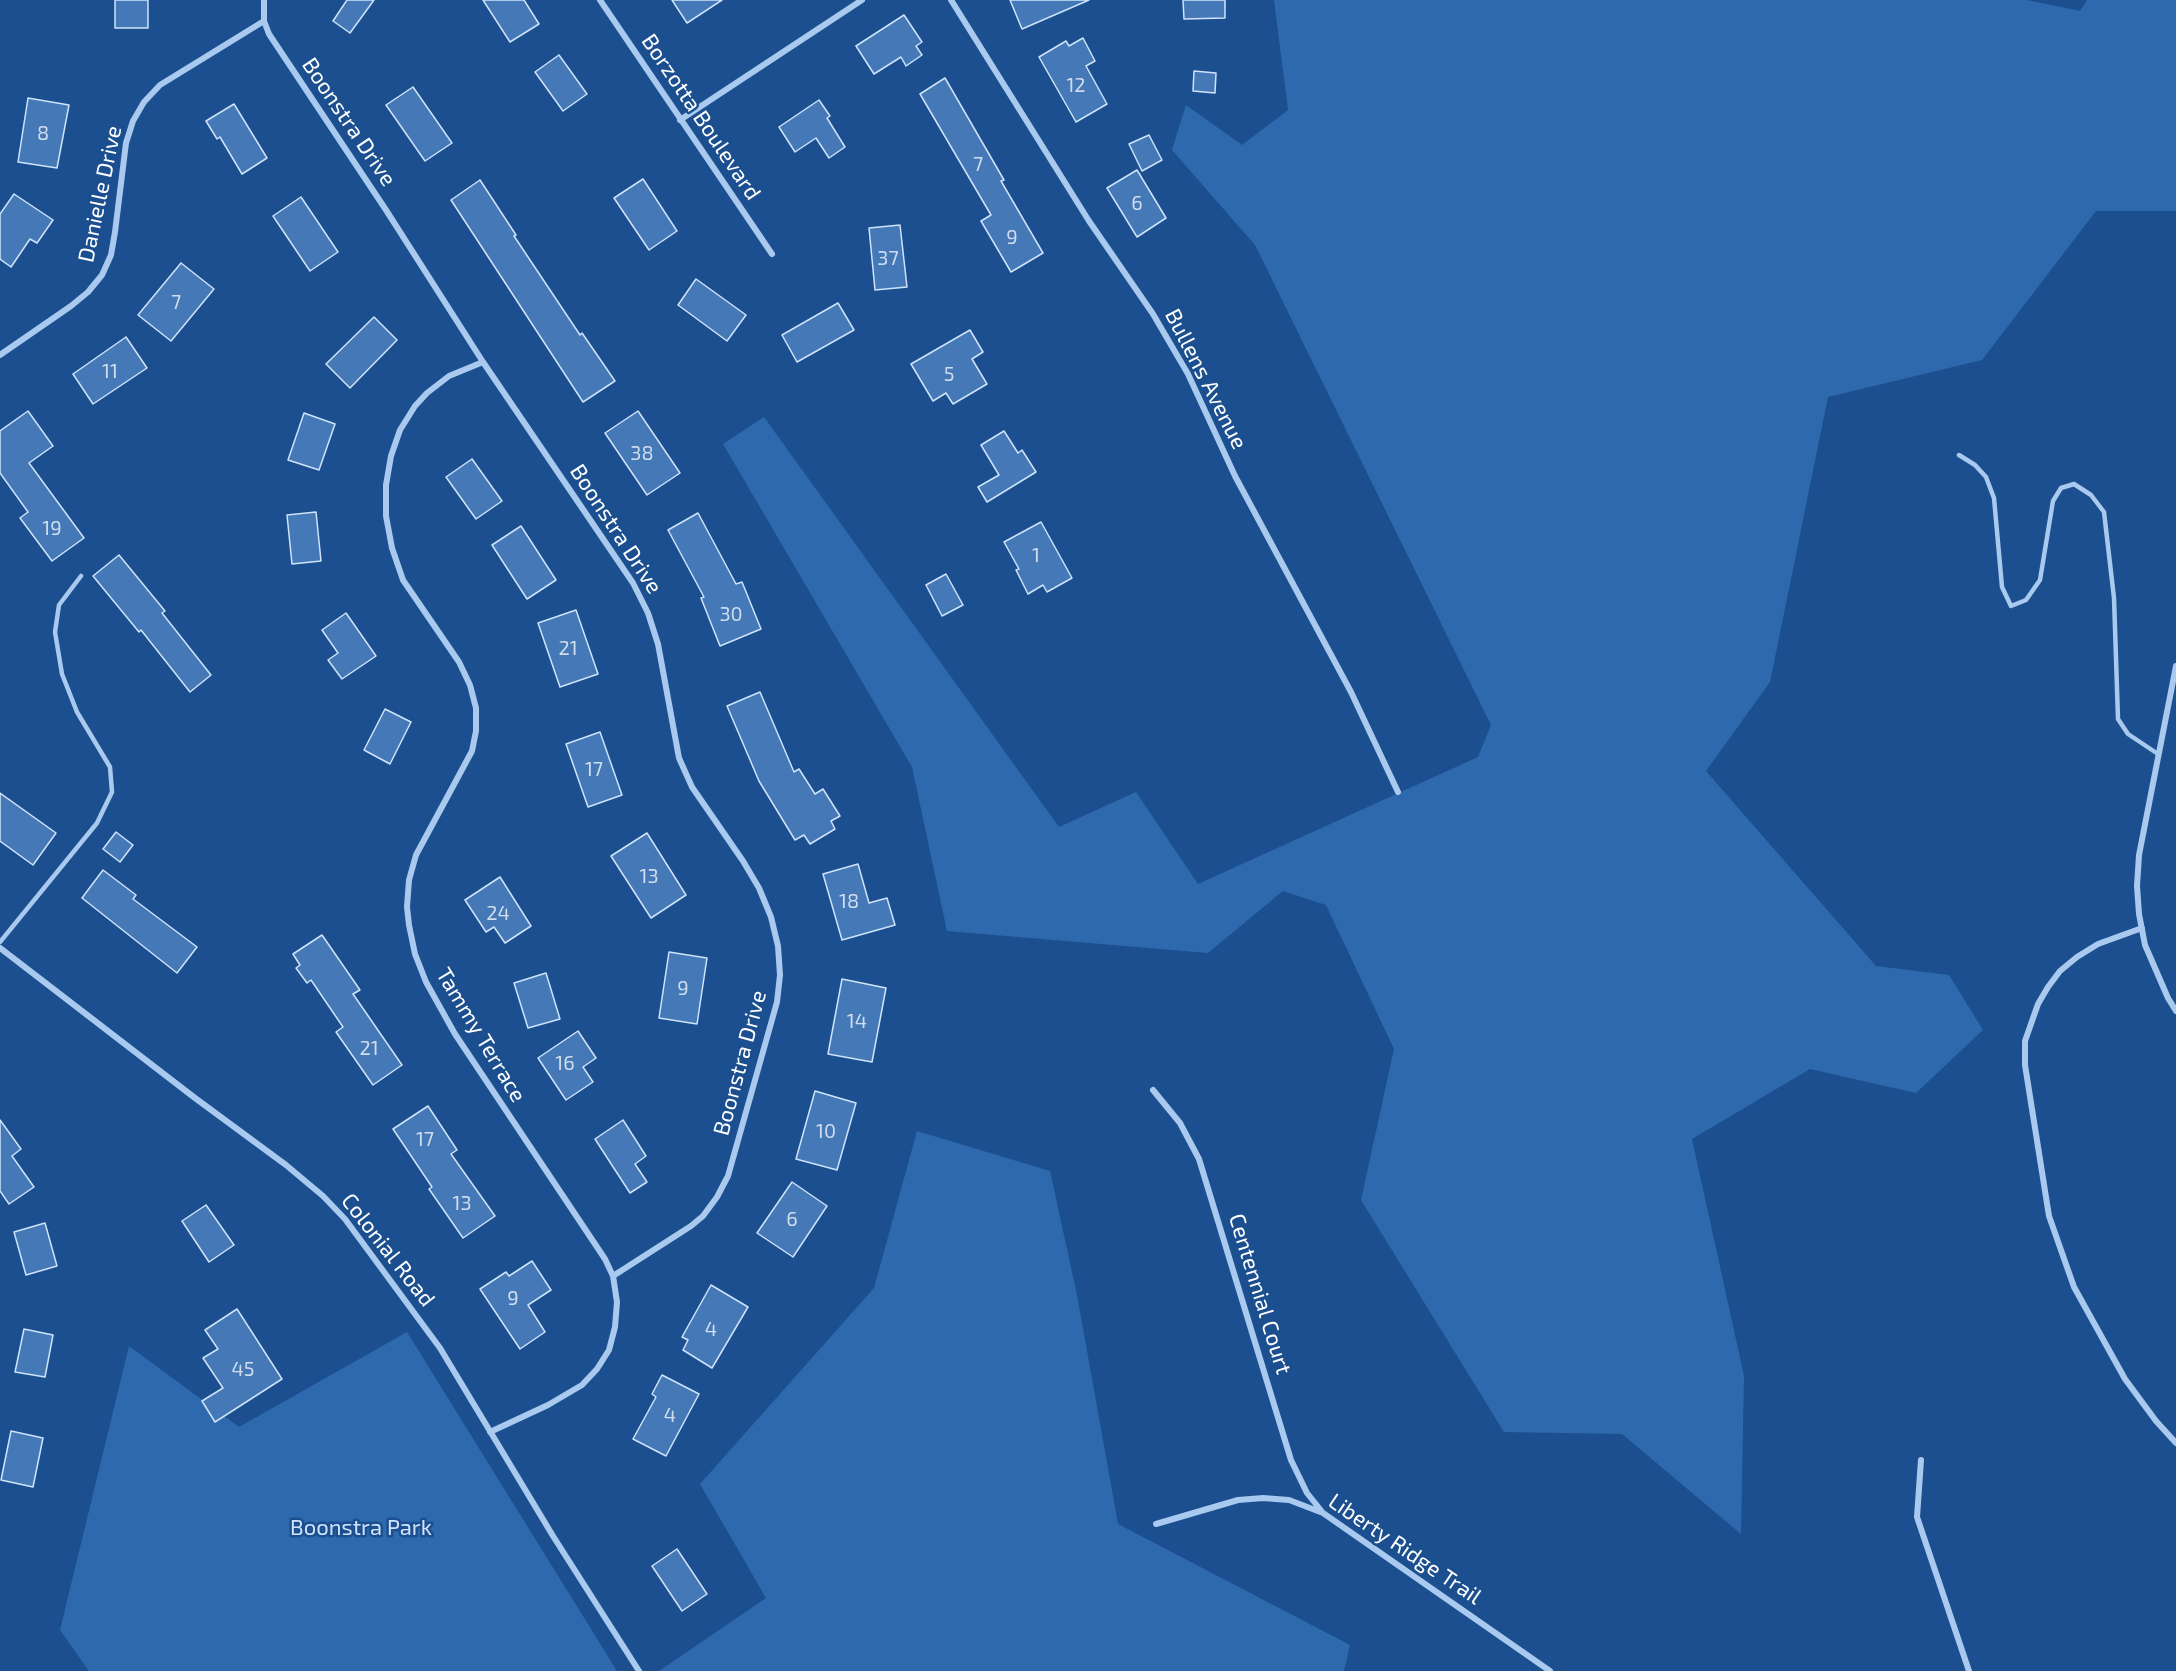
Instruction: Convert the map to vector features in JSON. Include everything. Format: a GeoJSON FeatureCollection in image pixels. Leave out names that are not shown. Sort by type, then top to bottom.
{"type":"FeatureCollection","features":[{"type":"Feature","properties":{"kind":"street","name":"Boonstra Drive"},"geometry":{"type":"LineString","coordinates":[[264,0],[264,21],[268,34],[386,210],[483,362],[633,583],[648,613],[658,644],[679,758],[692,787],[759,888],[771,917],[778,946],[780,975],[777,1002],[728,1176],[717,1197],[703,1216],[613,1276]]}},
{"type":"Feature","properties":{"kind":"street","name":"Borzotta Boulevard"},"geometry":{"type":"LineString","coordinates":[[600,0],[772,254]]}},
{"type":"Feature","properties":{"kind":"street"},"geometry":{"type":"LineString","coordinates":[[680,120],[862,0]]}},
{"type":"Feature","properties":{"kind":"street","name":"Bullens Avenue"},"geometry":{"type":"LineString","coordinates":[[951,0],[1089,221],[1153,314],[1188,374],[1235,476],[1351,692],[1398,792]]}},
{"type":"Feature","properties":{"kind":"street","name":"Danielle Drive"},"geometry":{"type":"LineString","coordinates":[[0,355],[71,306],[88,292],[102,275],[113,244],[126,143],[133,121],[144,102],[160,86],[264,21]]}},
{"type":"Feature","properties":{"kind":"street","name":"Tammy Terrace"},"geometry":{"type":"LineString","coordinates":[[483,362],[449,376],[427,393],[415,406],[400,430],[391,456],[386,485],[387,516],[392,548],[403,580],[459,662],[470,684],[476,708],[476,731],[472,751],[416,855],[407,907],[409,925],[415,954],[426,982],[455,1034],[605,1259],[613,1276],[617,1302],[615,1327],[609,1350],[597,1369],[582,1385],[548,1405],[490,1432]]}},
{"type":"Feature","properties":{"kind":"street"},"geometry":{"type":"LineString","coordinates":[[2176,666],[2139,855],[2138,886],[2139,914],[2145,945],[2176,1011]]}},
{"type":"Feature","properties":{"kind":"street"},"geometry":{"type":"LineString","coordinates":[[2142,928],[2098,944],[2060,971],[2038,1004],[2025,1041],[2025,1065],[2049,1216],[2074,1287],[2125,1379],[2156,1421],[2176,1443]]}},
{"type":"Feature","properties":{"kind":"street","name":"Colonial Road"},"geometry":{"type":"LineString","coordinates":[[0,948],[286,1165],[323,1196],[345,1219],[440,1348],[553,1536],[639,1671]]}},
{"type":"Feature","properties":{"kind":"street","name":"Centennial Court"},"geometry":{"type":"LineString","coordinates":[[1153,1090],[1180,1123],[1199,1159],[1292,1460],[1306,1493],[1323,1513]]}},
{"type":"Feature","properties":{"kind":"street"},"geometry":{"type":"LineString","coordinates":[[1921,1460],[1917,1517],[1970,1671]]}},
{"type":"Feature","properties":{"kind":"street","name":"Liberty Ridge Trail"},"geometry":{"type":"LineString","coordinates":[[1156,1524],[1238,1500],[1263,1497],[1288,1500],[1323,1513],[1550,1671]]}},
{"type":"Feature","properties":{"kind":"lane"},"geometry":{"type":"LineString","coordinates":[[1959,455],[1975,465],[1986,477],[1994,498],[2002,586],[2011,606],[2026,600],[2040,580],[2053,501],[2061,488],[2074,484],[2091,495],[2104,512],[2114,598],[2118,719],[2128,734],[2158,754]]}},
{"type":"Feature","properties":{"kind":"lane"},"geometry":{"type":"LineString","coordinates":[[0,942],[97,823],[112,792],[110,767],[77,712],[62,674],[55,632],[59,605],[81,576]]}},
{"type":"Feature","properties":{"kind":"green space"},"geometry":{"type":"Polygon","coordinates":[[[1274,0],[2027,0],[2080,11],[2087,0],[2176,0],[2176,211],[2096,211],[1982,360],[1828,397],[1770,682],[1706,771],[1876,966],[1949,975],[1983,1030],[1916,1093],[1810,1069],[1692,1139],[1744,1376],[1741,1534],[1622,1434],[1504,1432],[1361,1200],[1394,1049],[1326,905],[1283,891],[1208,953],[947,931],[912,767],[723,444],[764,417],[1059,827],[1136,792],[1198,884],[1478,757],[1491,725],[1255,245],[1172,150],[1186,105],[1242,145],[1288,110],[1274,0]]]}},
{"type":"Feature","properties":{"kind":"green space"},"geometry":{"type":"Polygon","coordinates":[[[917,1131],[1050,1171],[1077,1295],[1118,1524],[1350,1645],[1344,1671],[659,1671],[766,1598],[700,1484],[874,1288],[917,1131]]]}},
{"type":"Feature","properties":{"kind":"green space","name":"Boonstra Park"},"geometry":{"type":"Polygon","coordinates":[[[407,1332],[617,1671],[89,1671],[60,1630],[129,1346],[239,1427],[407,1332]]]}},
{"type":"Feature","properties":{"kind":"building"},"geometry":{"type":"Polygon","coordinates":[[[115,0],[148,0],[148,28],[115,28],[115,0]]]}},
{"type":"Feature","properties":{"kind":"building"},"geometry":{"type":"Polygon","coordinates":[[[347,0],[374,0],[350,33],[333,21],[347,0]]]}},
{"type":"Feature","properties":{"kind":"building"},"geometry":{"type":"Polygon","coordinates":[[[483,0],[524,0],[539,24],[510,42],[483,0]]]}},
{"type":"Feature","properties":{"kind":"building"},"geometry":{"type":"Polygon","coordinates":[[[672,0],[722,0],[687,23],[672,0]]]}},
{"type":"Feature","properties":{"kind":"building"},"geometry":{"type":"Polygon","coordinates":[[[1010,0],[1089,0],[1022,29],[1010,0]]]}},
{"type":"Feature","properties":{"kind":"building"},"geometry":{"type":"Polygon","coordinates":[[[1183,0],[1225,0],[1225,18],[1184,19],[1183,0]]]}},
{"type":"Feature","properties":{"kind":"building"},"geometry":{"type":"Polygon","coordinates":[[[904,15],[922,42],[916,46],[922,55],[906,66],[901,57],[874,74],[856,46],[904,15]]]}},
{"type":"Feature","properties":{"kind":"building"},"geometry":{"type":"Polygon","coordinates":[[[1083,38],[1095,61],[1086,66],[1107,104],[1076,122],[1039,57],[1066,41],[1069,46],[1083,38]]]}},
{"type":"Feature","properties":{"kind":"building"},"geometry":{"type":"Polygon","coordinates":[[[559,55],[587,94],[563,111],[535,72],[559,55]]]}},
{"type":"Feature","properties":{"kind":"building"},"geometry":{"type":"Polygon","coordinates":[[[1194,71],[1216,73],[1215,93],[1193,91],[1194,71]]]}},
{"type":"Feature","properties":{"kind":"building"},"geometry":{"type":"Polygon","coordinates":[[[945,78],[1043,253],[1011,272],[981,221],[991,215],[920,94],[945,78]]]}},
{"type":"Feature","properties":{"kind":"building"},"geometry":{"type":"Polygon","coordinates":[[[413,87],[452,143],[425,161],[386,105],[413,87]]]}},
{"type":"Feature","properties":{"kind":"building"},"geometry":{"type":"Polygon","coordinates":[[[28,98],[69,105],[57,168],[18,162],[28,98]]]}},
{"type":"Feature","properties":{"kind":"building"},"geometry":{"type":"Polygon","coordinates":[[[819,100],[830,116],[827,118],[845,147],[829,158],[816,138],[795,152],[779,127],[819,100]]]}},
{"type":"Feature","properties":{"kind":"building"},"geometry":{"type":"Polygon","coordinates":[[[234,104],[267,158],[242,174],[220,137],[217,139],[206,121],[234,104]]]}},
{"type":"Feature","properties":{"kind":"building"},"geometry":{"type":"Polygon","coordinates":[[[1149,135],[1162,160],[1142,171],[1129,144],[1149,135]]]}},
{"type":"Feature","properties":{"kind":"building"},"geometry":{"type":"Polygon","coordinates":[[[1137,170],[1166,218],[1137,237],[1107,188],[1137,170]]]}},
{"type":"Feature","properties":{"kind":"building"},"geometry":{"type":"Polygon","coordinates":[[[643,179],[677,231],[649,250],[614,198],[643,179]]]}},
{"type":"Feature","properties":{"kind":"building"},"geometry":{"type":"Polygon","coordinates":[[[480,180],[580,335],[582,333],[615,381],[583,402],[451,200],[480,180]]]}},
{"type":"Feature","properties":{"kind":"building"},"geometry":{"type":"Polygon","coordinates":[[[14,194],[53,220],[37,243],[30,239],[11,267],[0,259],[0,214],[14,194]]]}},
{"type":"Feature","properties":{"kind":"building"},"geometry":{"type":"Polygon","coordinates":[[[301,197],[338,252],[310,271],[273,216],[301,197]]]}},
{"type":"Feature","properties":{"kind":"building"},"geometry":{"type":"Polygon","coordinates":[[[900,225],[907,287],[875,290],[869,228],[900,225]]]}},
{"type":"Feature","properties":{"kind":"building"},"geometry":{"type":"Polygon","coordinates":[[[181,263],[214,289],[171,341],[138,315],[181,263]]]}},
{"type":"Feature","properties":{"kind":"building"},"geometry":{"type":"Polygon","coordinates":[[[696,279],[746,315],[727,341],[678,305],[696,279]]]}},
{"type":"Feature","properties":{"kind":"building"},"geometry":{"type":"Polygon","coordinates":[[[838,303],[854,330],[797,362],[782,335],[838,303]]]}},
{"type":"Feature","properties":{"kind":"building"},"geometry":{"type":"Polygon","coordinates":[[[374,317],[397,340],[350,388],[326,364],[374,317]]]}},
{"type":"Feature","properties":{"kind":"building"},"geometry":{"type":"Polygon","coordinates":[[[970,330],[983,352],[972,359],[987,384],[953,404],[946,393],[933,401],[911,364],[970,330]]]}},
{"type":"Feature","properties":{"kind":"building"},"geometry":{"type":"Polygon","coordinates":[[[126,337],[147,368],[93,404],[73,374],[126,337]]]}},
{"type":"Feature","properties":{"kind":"building"},"geometry":{"type":"Polygon","coordinates":[[[28,411],[53,446],[29,463],[84,538],[52,561],[20,518],[28,512],[0,473],[0,431],[28,411]]]}},
{"type":"Feature","properties":{"kind":"building"},"geometry":{"type":"Polygon","coordinates":[[[638,411],[680,473],[647,495],[605,433],[638,411]]]}},
{"type":"Feature","properties":{"kind":"building"},"geometry":{"type":"Polygon","coordinates":[[[304,413],[335,424],[319,470],[288,460],[304,413]]]}},
{"type":"Feature","properties":{"kind":"building"},"geometry":{"type":"Polygon","coordinates":[[[1004,431],[1018,453],[1022,450],[1036,472],[987,502],[978,487],[999,475],[981,445],[1004,431]]]}},
{"type":"Feature","properties":{"kind":"building"},"geometry":{"type":"Polygon","coordinates":[[[472,459],[502,501],[476,519],[446,477],[472,459]]]}},
{"type":"Feature","properties":{"kind":"building"},"geometry":{"type":"Polygon","coordinates":[[[316,512],[321,561],[292,564],[287,515],[316,512]]]}},
{"type":"Feature","properties":{"kind":"building"},"geometry":{"type":"Polygon","coordinates":[[[698,513],[736,584],[742,582],[761,629],[720,646],[701,598],[704,597],[668,530],[698,513]]]}},
{"type":"Feature","properties":{"kind":"building"},"geometry":{"type":"Polygon","coordinates":[[[1041,522],[1072,578],[1047,592],[1043,585],[1028,594],[1016,570],[1019,569],[1004,542],[1041,522]]]}},
{"type":"Feature","properties":{"kind":"building"},"geometry":{"type":"Polygon","coordinates":[[[521,526],[556,580],[527,599],[492,545],[521,526]]]}},
{"type":"Feature","properties":{"kind":"building"},"geometry":{"type":"Polygon","coordinates":[[[119,555],[165,611],[162,613],[211,675],[190,692],[141,630],[139,632],[93,576],[119,555]]]}},
{"type":"Feature","properties":{"kind":"building"},"geometry":{"type":"Polygon","coordinates":[[[946,574],[963,605],[942,616],[926,585],[946,574]]]}},
{"type":"Feature","properties":{"kind":"building"},"geometry":{"type":"Polygon","coordinates":[[[576,610],[598,674],[560,687],[538,623],[576,610]]]}},
{"type":"Feature","properties":{"kind":"building"},"geometry":{"type":"Polygon","coordinates":[[[346,613],[376,656],[342,679],[328,660],[338,653],[322,630],[346,613]]]}},
{"type":"Feature","properties":{"kind":"building"},"geometry":{"type":"Polygon","coordinates":[[[760,692],[794,772],[799,769],[815,794],[823,789],[840,816],[831,821],[835,829],[810,844],[804,835],[795,840],[759,781],[727,706],[760,692]]]}},
{"type":"Feature","properties":{"kind":"building"},"geometry":{"type":"Polygon","coordinates":[[[385,709],[411,722],[390,764],[364,750],[385,709]]]}},
{"type":"Feature","properties":{"kind":"building"},"geometry":{"type":"Polygon","coordinates":[[[600,732],[622,795],[588,807],[566,744],[600,732]]]}},
{"type":"Feature","properties":{"kind":"building"},"geometry":{"type":"Polygon","coordinates":[[[0,793],[56,833],[33,865],[0,841],[0,793]]]}},
{"type":"Feature","properties":{"kind":"building"},"geometry":{"type":"Polygon","coordinates":[[[116,832],[133,845],[120,862],[103,849],[116,832]]]}},
{"type":"Feature","properties":{"kind":"building"},"geometry":{"type":"Polygon","coordinates":[[[647,833],[686,895],[651,918],[611,856],[647,833]]]}},
{"type":"Feature","properties":{"kind":"building"},"geometry":{"type":"Polygon","coordinates":[[[858,864],[869,903],[887,898],[895,925],[842,940],[823,874],[858,864]]]}},
{"type":"Feature","properties":{"kind":"building"},"geometry":{"type":"Polygon","coordinates":[[[103,870],[136,895],[133,899],[197,947],[177,973],[82,898],[103,870]]]}},
{"type":"Feature","properties":{"kind":"building"},"geometry":{"type":"Polygon","coordinates":[[[500,877],[531,926],[505,943],[494,927],[486,932],[465,900],[500,877]]]}},
{"type":"Feature","properties":{"kind":"building"},"geometry":{"type":"Polygon","coordinates":[[[322,935],[360,990],[353,994],[402,1065],[373,1085],[336,1032],[343,1027],[311,980],[307,983],[296,968],[300,965],[293,954],[322,935]]]}},
{"type":"Feature","properties":{"kind":"building"},"geometry":{"type":"Polygon","coordinates":[[[669,952],[707,958],[697,1024],[659,1018],[669,952]]]}},
{"type":"Feature","properties":{"kind":"building"},"geometry":{"type":"Polygon","coordinates":[[[546,973],[560,1019],[528,1028],[514,983],[546,973]]]}},
{"type":"Feature","properties":{"kind":"building"},"geometry":{"type":"Polygon","coordinates":[[[842,979],[886,988],[872,1062],[828,1054],[842,979]]]}},
{"type":"Feature","properties":{"kind":"building"},"geometry":{"type":"Polygon","coordinates":[[[578,1031],[596,1058],[583,1067],[593,1082],[566,1100],[538,1058],[578,1031]]]}},
{"type":"Feature","properties":{"kind":"building"},"geometry":{"type":"Polygon","coordinates":[[[815,1091],[856,1103],[837,1170],[796,1159],[815,1091]]]}},
{"type":"Feature","properties":{"kind":"building"},"geometry":{"type":"Polygon","coordinates":[[[428,1106],[457,1150],[451,1154],[495,1216],[463,1238],[429,1189],[432,1187],[393,1129],[428,1106]]]}},
{"type":"Feature","properties":{"kind":"building"},"geometry":{"type":"Polygon","coordinates":[[[0,1120],[21,1149],[12,1156],[34,1187],[9,1204],[0,1191],[0,1120]]]}},
{"type":"Feature","properties":{"kind":"building"},"geometry":{"type":"Polygon","coordinates":[[[623,1120],[646,1156],[635,1164],[647,1182],[630,1193],[595,1139],[623,1120]]]}},
{"type":"Feature","properties":{"kind":"building"},"geometry":{"type":"Polygon","coordinates":[[[792,1182],[827,1206],[793,1257],[757,1233],[792,1182]]]}},
{"type":"Feature","properties":{"kind":"building"},"geometry":{"type":"Polygon","coordinates":[[[206,1205],[234,1245],[209,1262],[182,1221],[206,1205]]]}},
{"type":"Feature","properties":{"kind":"building"},"geometry":{"type":"Polygon","coordinates":[[[45,1223],[57,1266],[26,1275],[14,1232],[45,1223]]]}},
{"type":"Feature","properties":{"kind":"building"},"geometry":{"type":"Polygon","coordinates":[[[532,1261],[551,1290],[528,1305],[545,1332],[520,1349],[480,1289],[506,1272],[509,1276],[532,1261]]]}},
{"type":"Feature","properties":{"kind":"building"},"geometry":{"type":"Polygon","coordinates":[[[711,1285],[748,1307],[712,1368],[683,1350],[688,1340],[682,1337],[711,1285]]]}},
{"type":"Feature","properties":{"kind":"building"},"geometry":{"type":"Polygon","coordinates":[[[237,1309],[282,1379],[215,1422],[202,1401],[223,1388],[203,1358],[218,1349],[205,1330],[237,1309]]]}},
{"type":"Feature","properties":{"kind":"building"},"geometry":{"type":"Polygon","coordinates":[[[24,1329],[53,1335],[45,1377],[15,1372],[24,1329]]]}},
{"type":"Feature","properties":{"kind":"building"},"geometry":{"type":"Polygon","coordinates":[[[662,1375],[699,1394],[666,1456],[633,1439],[656,1397],[652,1394],[662,1375]]]}},
{"type":"Feature","properties":{"kind":"building"},"geometry":{"type":"Polygon","coordinates":[[[11,1431],[43,1438],[33,1487],[1,1480],[11,1431]]]}},
{"type":"Feature","properties":{"kind":"building"},"geometry":{"type":"Polygon","coordinates":[[[677,1549],[707,1594],[682,1611],[652,1566],[677,1549]]]}}]}
